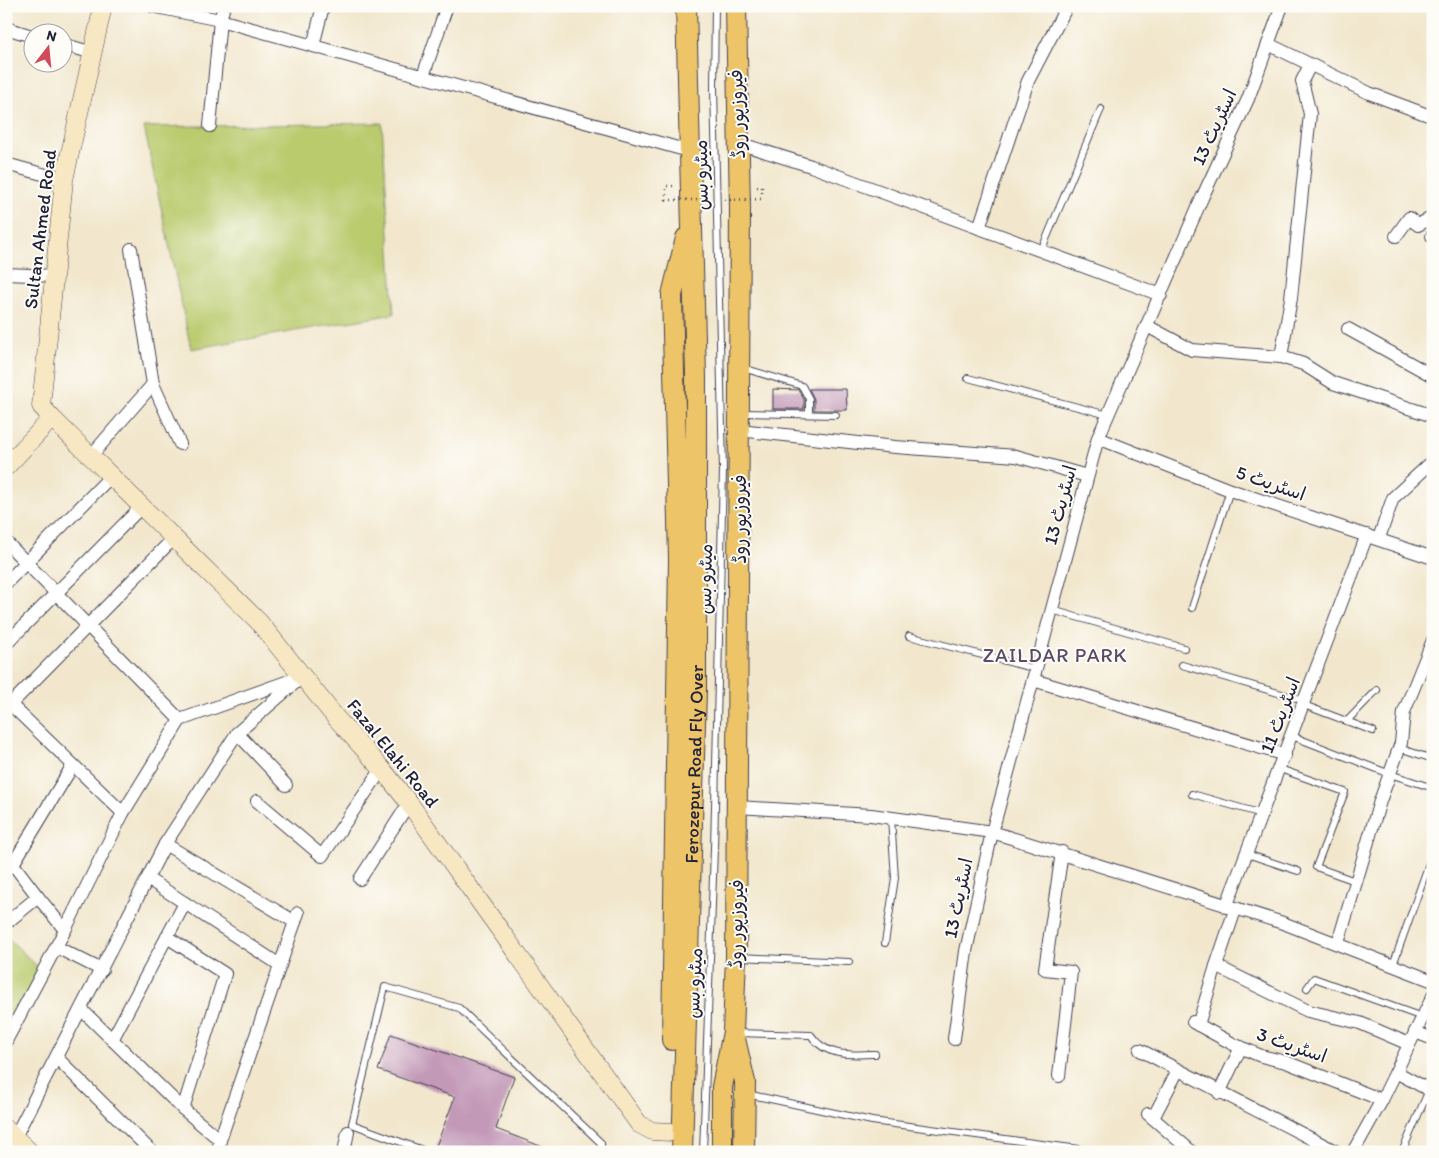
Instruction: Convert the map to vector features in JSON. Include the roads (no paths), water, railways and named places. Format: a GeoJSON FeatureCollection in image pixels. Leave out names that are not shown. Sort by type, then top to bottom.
{"type":"FeatureCollection","features":[{"type":"Feature","properties":{"kind":"main road"},"geometry":{"type":"LineString","coordinates":[[671,1142],[679,559],[672,295],[693,212],[686,6]]}},
{"type":"Feature","properties":{"kind":"main road","name":"فیروزپور روڈ"},"geometry":{"type":"LineString","coordinates":[[722,1152],[722,1088],[733,1032],[736,957],[739,367],[736,6]]}},
{"type":"Feature","properties":{"kind":"main road","name":"Ferozepur Road Fly Over"},"geometry":{"type":"LineString","coordinates":[[682,1152],[692,881],[696,691],[696,377],[693,212]]}},
{"type":"Feature","properties":{"kind":"main road","name":"فیروزپور روڈ"},"geometry":{"type":"LineString","coordinates":[[733,1032],[746,1094],[744,1152]]}},
{"type":"Feature","properties":{"kind":"street","name":"Sultan Ahmed Road"},"geometry":{"type":"LineString","coordinates":[[52,418],[41,406],[64,180],[103,6]]}},
{"type":"Feature","properties":{"kind":"street"},"geometry":{"type":"LineString","coordinates":[[152,6],[220,20],[692,152]]}},
{"type":"Feature","properties":{"kind":"street"},"geometry":{"type":"LineString","coordinates":[[210,126],[220,20],[224,6]]}},
{"type":"Feature","properties":{"kind":"street"},"geometry":{"type":"LineString","coordinates":[[313,46],[323,6]]}},
{"type":"Feature","properties":{"kind":"street"},"geometry":{"type":"LineString","coordinates":[[423,76],[446,6]]}},
{"type":"Feature","properties":{"kind":"street"},"geometry":{"type":"LineString","coordinates":[[979,228],[1028,81],[1067,6]]}},
{"type":"Feature","properties":{"kind":"street","name":"اسٹریٹ 13"},"geometry":{"type":"LineString","coordinates":[[954,1039],[966,951],[992,832],[1098,438],[1202,198],[1248,99],[1282,6]]}},
{"type":"Feature","properties":{"kind":"street"},"geometry":{"type":"LineString","coordinates":[[6,28],[22,33]]}},
{"type":"Feature","properties":{"kind":"street"},"geometry":{"type":"LineString","coordinates":[[1268,44],[1369,93],[1433,117]]}},
{"type":"Feature","properties":{"kind":"street"},"geometry":{"type":"LineString","coordinates":[[72,47],[93,53]]}},
{"type":"Feature","properties":{"kind":"street"},"geometry":{"type":"LineString","coordinates":[[1281,357],[1291,298],[1310,114],[1302,81],[1310,65]]}},
{"type":"Feature","properties":{"kind":"street"},"geometry":{"type":"LineString","coordinates":[[738,143],[811,166],[1161,295]]}},
{"type":"Feature","properties":{"kind":"street"},"geometry":{"type":"LineString","coordinates":[[6,164],[64,180]]}},
{"type":"Feature","properties":{"kind":"street"},"geometry":{"type":"LineString","coordinates":[[1396,236],[1409,218],[1418,225],[1433,217]]}},
{"type":"Feature","properties":{"kind":"street"},"geometry":{"type":"LineString","coordinates":[[131,249],[153,384],[180,444]]}},
{"type":"Feature","properties":{"kind":"street"},"geometry":{"type":"LineString","coordinates":[[6,274],[54,276]]}},
{"type":"Feature","properties":{"kind":"street"},"geometry":{"type":"LineString","coordinates":[[1147,326],[1192,350],[1281,357],[1303,364],[1333,383],[1433,416]]}},
{"type":"Feature","properties":{"kind":"street"},"geometry":{"type":"LineString","coordinates":[[1348,329],[1432,373]]}},
{"type":"Feature","properties":{"kind":"street"},"geometry":{"type":"LineString","coordinates":[[91,456],[153,384]]}},
{"type":"Feature","properties":{"kind":"street"},"geometry":{"type":"LineString","coordinates":[[8,462],[52,418]]}},
{"type":"Feature","properties":{"kind":"street","name":"Fazal Elahi Road"},"geometry":{"type":"LineString","coordinates":[[52,418],[259,622],[409,803],[639,1124],[671,1142]]}},
{"type":"Feature","properties":{"kind":"street"},"geometry":{"type":"LineString","coordinates":[[739,422],[895,447],[1016,456],[1087,476]]}},
{"type":"Feature","properties":{"kind":"street","name":"اسٹریٹ 5"},"geometry":{"type":"LineString","coordinates":[[1098,438],[1230,490],[1433,558]]}},
{"type":"Feature","properties":{"kind":"street","name":"اسٹریٹ 11"},"geometry":{"type":"LineString","coordinates":[[1195,1023],[1216,966],[1247,854],[1305,703],[1373,537],[1392,498],[1433,461]]}},
{"type":"Feature","properties":{"kind":"street"},"geometry":{"type":"LineString","coordinates":[[6,583],[111,476]]}},
{"type":"Feature","properties":{"kind":"street"},"geometry":{"type":"LineString","coordinates":[[6,644],[142,506]]}},
{"type":"Feature","properties":{"kind":"street"},"geometry":{"type":"LineString","coordinates":[[123,814],[8,704],[174,538]]}},
{"type":"Feature","properties":{"kind":"street"},"geometry":{"type":"LineString","coordinates":[[6,542],[180,720]]}},
{"type":"Feature","properties":{"kind":"street"},"geometry":{"type":"LineString","coordinates":[[1338,943],[1399,748],[1404,712],[1433,640]]}},
{"type":"Feature","properties":{"kind":"street"},"geometry":{"type":"LineString","coordinates":[[1034,674],[1285,755]]}},
{"type":"Feature","properties":{"kind":"street"},"geometry":{"type":"LineString","coordinates":[[6,1041],[65,930],[123,814],[180,720],[303,676]]}},
{"type":"Feature","properties":{"kind":"street"},"geometry":{"type":"LineString","coordinates":[[30,1152],[11,1133],[82,1010],[165,844],[237,733],[303,676]]}},
{"type":"Feature","properties":{"kind":"street"},"geometry":{"type":"LineString","coordinates":[[237,733],[286,785]]}},
{"type":"Feature","properties":{"kind":"street"},"geometry":{"type":"LineString","coordinates":[[65,930],[10,867],[73,765]]}},
{"type":"Feature","properties":{"kind":"street"},"geometry":{"type":"LineString","coordinates":[[257,801],[322,856],[382,769]]}},
{"type":"Feature","properties":{"kind":"street"},"geometry":{"type":"LineString","coordinates":[[360,879],[409,803]]}},
{"type":"Feature","properties":{"kind":"street"},"geometry":{"type":"LineString","coordinates":[[737,807],[891,818],[992,832],[1062,852],[1231,908],[1283,923],[1433,981]]}},
{"type":"Feature","properties":{"kind":"street"},"geometry":{"type":"LineString","coordinates":[[82,1010],[219,1146],[296,917],[165,844]]}},
{"type":"Feature","properties":{"kind":"street"},"geometry":{"type":"LineString","coordinates":[[1059,1076],[1071,972],[1045,969],[1062,852]]}},
{"type":"Feature","properties":{"kind":"street"},"geometry":{"type":"LineString","coordinates":[[148,879],[280,965]]}},
{"type":"Feature","properties":{"kind":"street"},"geometry":{"type":"LineString","coordinates":[[6,923],[38,897]]}},
{"type":"Feature","properties":{"kind":"street"},"geometry":{"type":"LineString","coordinates":[[112,1040],[185,903]]}},
{"type":"Feature","properties":{"kind":"street"},"geometry":{"type":"LineString","coordinates":[[166,937],[225,974],[183,1109]]}},
{"type":"Feature","properties":{"kind":"street"},"geometry":{"type":"LineString","coordinates":[[56,947],[102,970]]}},
{"type":"Feature","properties":{"kind":"street"},"geometry":{"type":"LineString","coordinates":[[1216,966],[1308,1011],[1360,1023],[1409,1044]]}},
{"type":"Feature","properties":{"kind":"street"},"geometry":{"type":"LineString","coordinates":[[1353,1152],[1382,1100],[1433,996]]}},
{"type":"Feature","properties":{"kind":"street","name":"اسٹریٹ 3"},"geometry":{"type":"LineString","coordinates":[[1195,1023],[1241,1047],[1326,1077],[1382,1100]]}},
{"type":"Feature","properties":{"kind":"street"},"geometry":{"type":"LineString","coordinates":[[1415,1032],[1433,1039]]}},
{"type":"Feature","properties":{"kind":"street"},"geometry":{"type":"LineString","coordinates":[[1220,1093],[1241,1047]]}},
{"type":"Feature","properties":{"kind":"street"},"geometry":{"type":"LineString","coordinates":[[1140,1050],[1337,1152]]}},
{"type":"Feature","properties":{"kind":"street"},"geometry":{"type":"LineString","coordinates":[[56,1058],[152,1152]]}},
{"type":"Feature","properties":{"kind":"street"},"geometry":{"type":"LineString","coordinates":[[1178,1070],[1150,1116],[1192,1152]]}},
{"type":"Feature","properties":{"kind":"street"},"geometry":{"type":"LineString","coordinates":[[1396,1072],[1431,1091]]}},
{"type":"Feature","properties":{"kind":"street"},"geometry":{"type":"LineString","coordinates":[[344,1152],[348,1132]]}},
{"type":"Feature","properties":{"kind":"lane","name":"میٹرو بس"},"geometry":{"type":"LineString","coordinates":[[703,1152],[714,867],[723,470],[715,98],[715,6]]}},
{"type":"Feature","properties":{"kind":"lane"},"geometry":{"type":"LineString","coordinates":[[1041,251],[1101,109]]}},
{"type":"Feature","properties":{"kind":"lane"},"geometry":{"type":"LineString","coordinates":[[739,367],[802,386],[809,399],[809,414]]}},
{"type":"Feature","properties":{"kind":"lane"},"geometry":{"type":"LineString","coordinates":[[968,378],[1108,415]]}},
{"type":"Feature","properties":{"kind":"lane"},"geometry":{"type":"LineString","coordinates":[[739,422],[809,414],[836,415]]}},
{"type":"Feature","properties":{"kind":"lane"},"geometry":{"type":"LineString","coordinates":[[1192,608],[1230,490]]}},
{"type":"Feature","properties":{"kind":"lane"},"geometry":{"type":"LineString","coordinates":[[1052,610],[1184,648]]}},
{"type":"Feature","properties":{"kind":"lane"},"geometry":{"type":"LineString","coordinates":[[909,636],[1034,674]]}},
{"type":"Feature","properties":{"kind":"lane"},"geometry":{"type":"LineString","coordinates":[[1182,665],[1305,703],[1373,731]]}},
{"type":"Feature","properties":{"kind":"lane"},"geometry":{"type":"LineString","coordinates":[[1347,721],[1377,690]]}},
{"type":"Feature","properties":{"kind":"lane"},"geometry":{"type":"LineString","coordinates":[[1292,736],[1390,774],[1433,788]]}},
{"type":"Feature","properties":{"kind":"lane"},"geometry":{"type":"LineString","coordinates":[[1399,748],[1433,759]]}},
{"type":"Feature","properties":{"kind":"lane"},"geometry":{"type":"LineString","coordinates":[[1280,769],[1345,792],[1316,867],[1358,882]]}},
{"type":"Feature","properties":{"kind":"lane"},"geometry":{"type":"LineString","coordinates":[[1192,794],[1262,814]]}},
{"type":"Feature","properties":{"kind":"lane"},"geometry":{"type":"LineString","coordinates":[[885,943],[894,878],[891,818]]}},
{"type":"Feature","properties":{"kind":"lane"},"geometry":{"type":"LineString","coordinates":[[1393,965],[1433,852]]}},
{"type":"Feature","properties":{"kind":"lane"},"geometry":{"type":"LineString","coordinates":[[1247,854],[1298,871]]}},
{"type":"Feature","properties":{"kind":"lane"},"geometry":{"type":"LineString","coordinates":[[736,957],[849,962]]}},
{"type":"Feature","properties":{"kind":"lane"},"geometry":{"type":"LineString","coordinates":[[1307,988],[1314,978],[1422,1017]]}},
{"type":"Feature","properties":{"kind":"lane"},"geometry":{"type":"LineString","coordinates":[[428,1152],[352,1124],[385,987],[458,1008],[601,1143],[601,1152]]}},
{"type":"Feature","properties":{"kind":"lane"},"geometry":{"type":"LineString","coordinates":[[733,1032],[811,1035],[816,1043],[824,1049],[840,1054],[875,1054]]}},
{"type":"Feature","properties":{"kind":"lane"},"geometry":{"type":"LineString","coordinates":[[1402,1152],[1431,1091]]}},
{"type":"Feature","properties":{"kind":"lane"},"geometry":{"type":"LineString","coordinates":[[746,1094],[872,1121],[1079,1149]]}},
{"type":"Feature","properties":{"kind":"district","name":"ZAILDAR PARK"},"geometry":{"type":"Point","coordinates":[1055,655]}}]}
